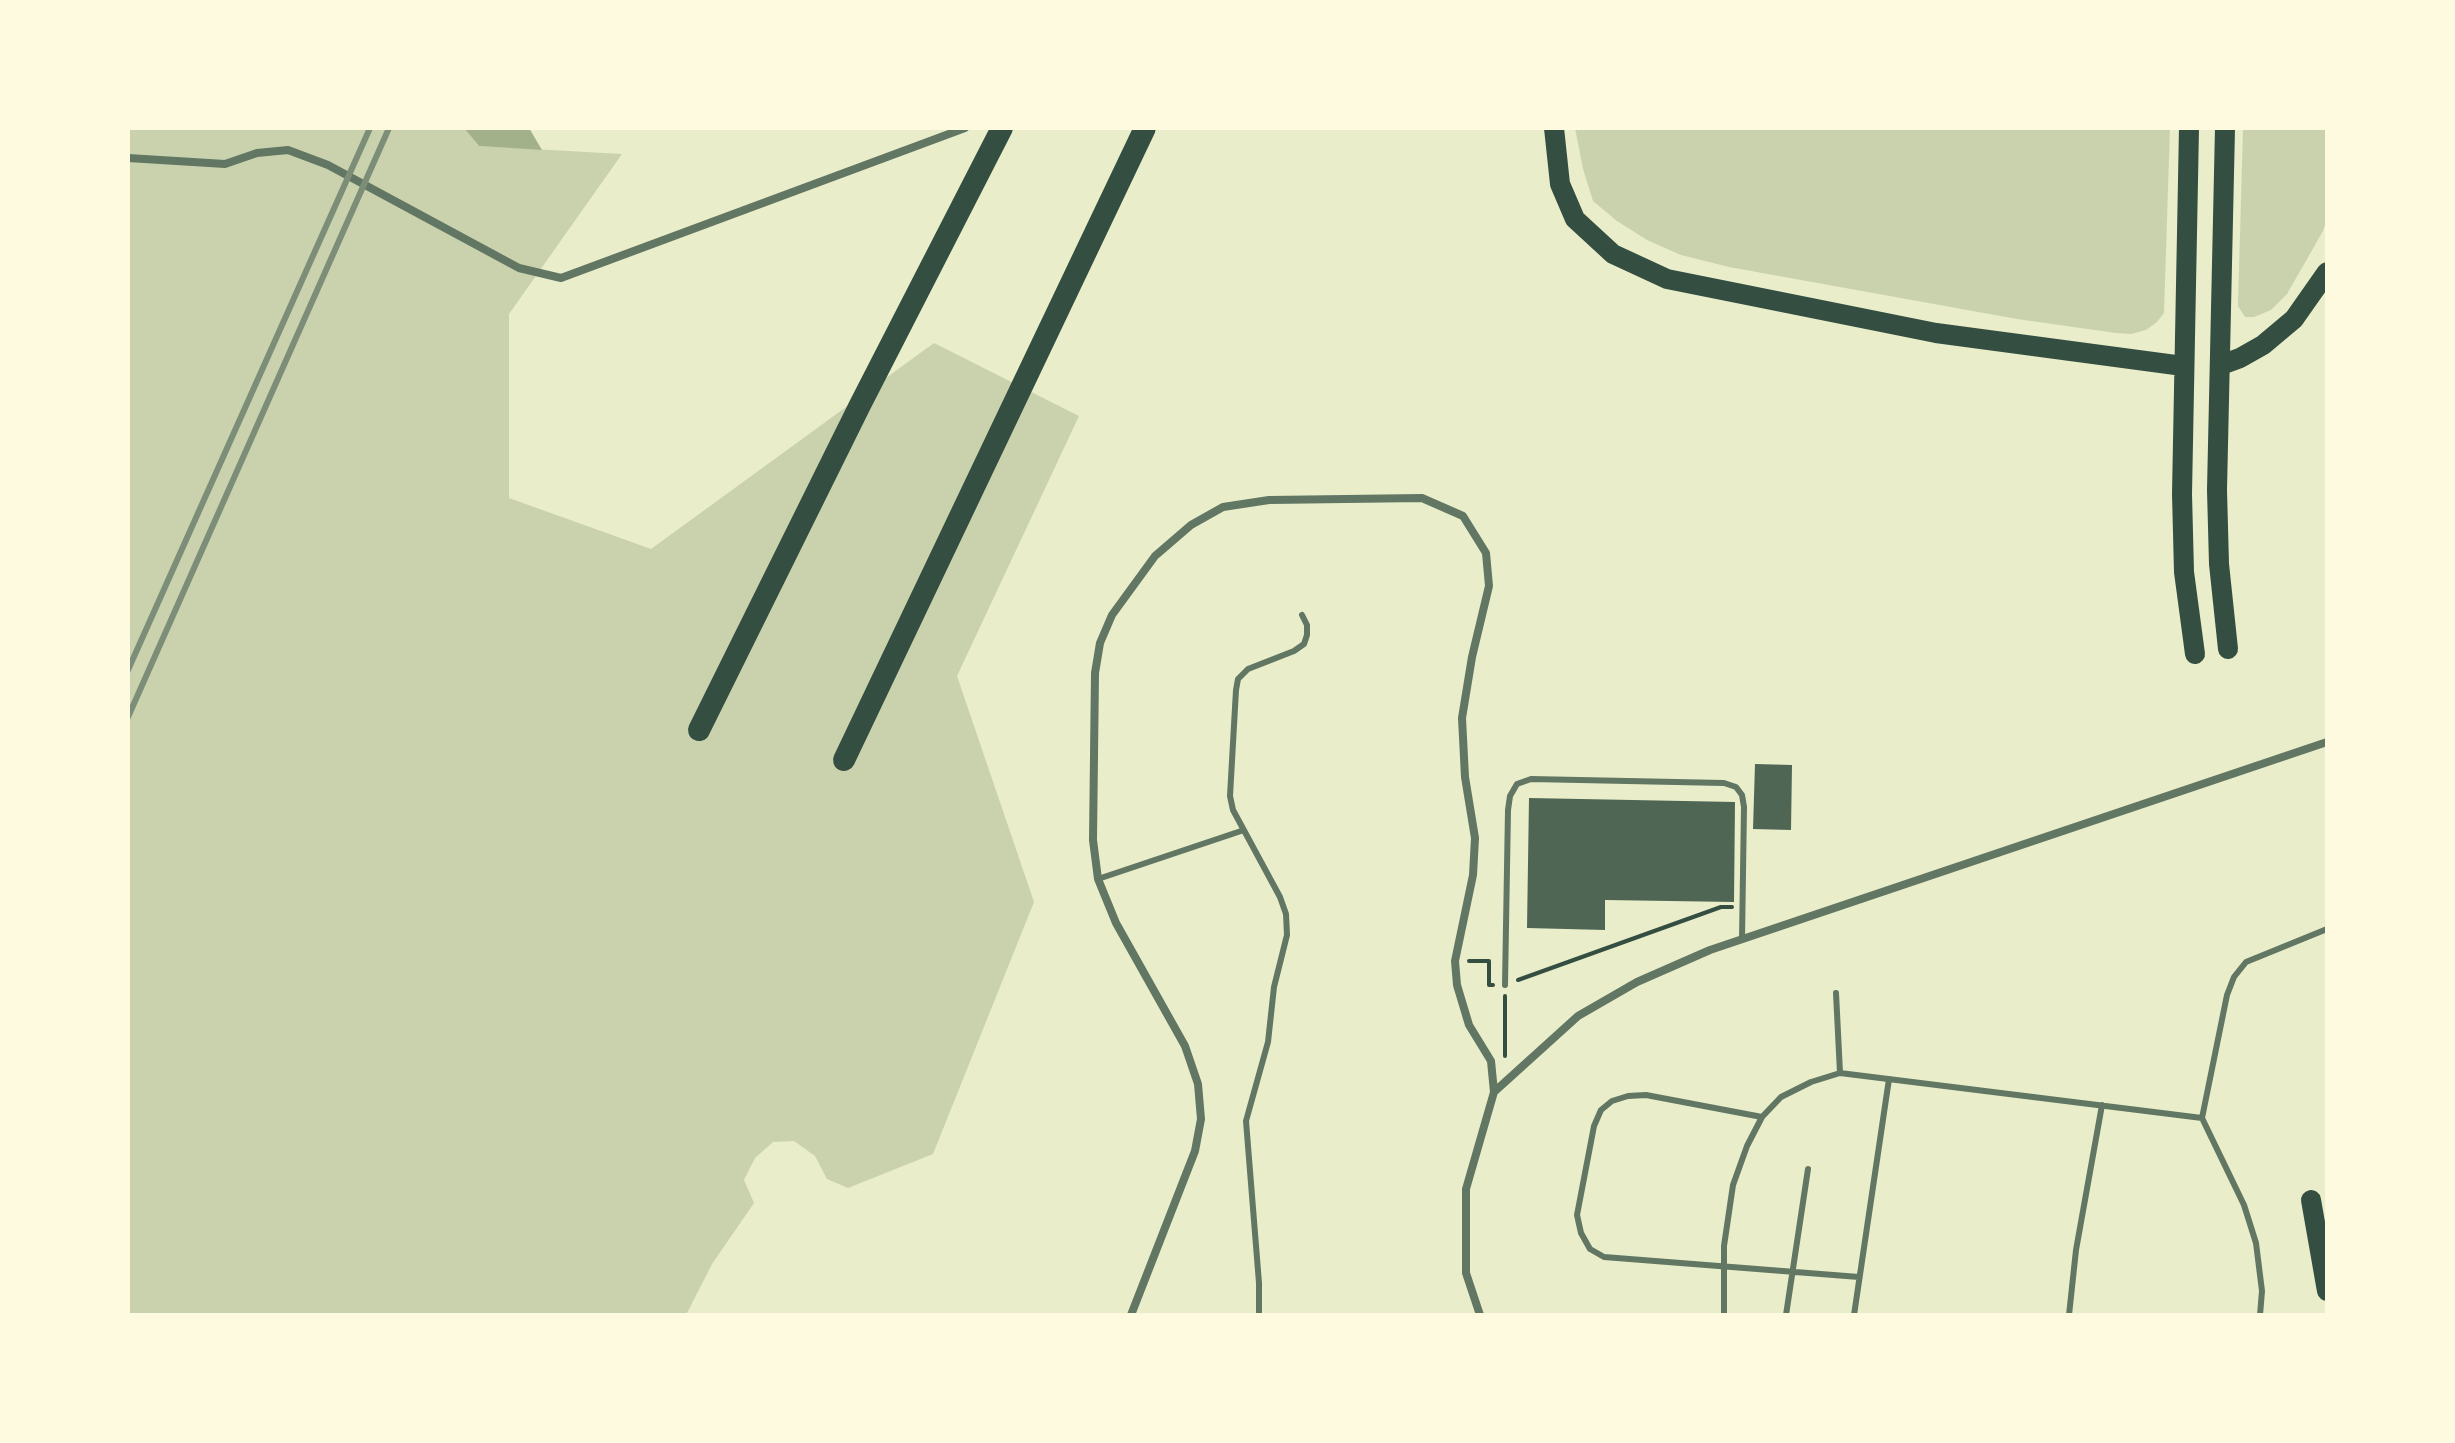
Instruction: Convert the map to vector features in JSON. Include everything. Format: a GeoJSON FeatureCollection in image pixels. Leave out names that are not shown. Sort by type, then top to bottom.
{"type":"FeatureCollection","features":[{"type":"Feature","properties":{"kind":"highway"},"geometry":{"type":"LineString","coordinates":[[699,730],[1002,128]]}},
{"type":"Feature","properties":{"kind":"highway"},"geometry":{"type":"LineString","coordinates":[[844,760],[1145,128]]}},
{"type":"Feature","properties":{"kind":"main road"},"geometry":{"type":"LineString","coordinates":[[1554,128],[1560,184],[1575,219],[1613,254],[1667,279],[1936,333],[2183,366]]}},
{"type":"Feature","properties":{"kind":"main road"},"geometry":{"type":"LineString","coordinates":[[2189,128],[2183,366],[2184,572],[2195,654]]}},
{"type":"Feature","properties":{"kind":"main road"},"geometry":{"type":"LineString","coordinates":[[2225,128],[2218,549],[2228,649]]}},
{"type":"Feature","properties":{"kind":"main road"},"geometry":{"type":"LineString","coordinates":[[2221,365],[2263,345],[2294,319],[2327,272]]}},
{"type":"Feature","properties":{"kind":"main road"},"geometry":{"type":"LineString","coordinates":[[2311,1200],[2327,1291]]}},
{"type":"Feature","properties":{"kind":"street"},"geometry":{"type":"LineString","coordinates":[[128,158],[225,164],[257,153],[288,150],[328,165],[519,268],[561,278],[965,128]]}},
{"type":"Feature","properties":{"kind":"street"},"geometry":{"type":"LineString","coordinates":[[1131,1315],[1195,1151],[1201,1119],[1198,1084],[1185,1046],[1116,923],[1098,879],[1093,840],[1095,673],[1100,643],[1112,615],[1155,556],[1191,525],[1223,507],[1269,500],[1422,498],[1463,516],[1486,553],[1489,586],[1472,657],[1462,718],[1465,777],[1475,838],[1473,875],[1455,961],[1457,985],[1469,1025],[1491,1061],[1494,1092],[1466,1189],[1466,1273],[1480,1315]]}},
{"type":"Feature","properties":{"kind":"street"},"geometry":{"type":"LineString","coordinates":[[1494,1092],[1578,1016],[1637,982],[1710,950],[2327,742]]}},
{"type":"Feature","properties":{"kind":"lane"},"geometry":{"type":"LineString","coordinates":[[1259,1315],[1246,1121],[1268,1042],[1270,1012],[1287,935],[1286,914],[1233,810],[1230,796],[1238,679],[1248,669],[1304,644],[1307,625],[1302,615]]}},
{"type":"Feature","properties":{"kind":"lane"},"geometry":{"type":"LineString","coordinates":[[1505,985],[1508,810],[1510,796],[1517,784],[1531,779],[1724,783],[1736,787],[1742,795],[1744,807],[1742,939]]}},
{"type":"Feature","properties":{"kind":"lane"},"geometry":{"type":"LineString","coordinates":[[1098,879],[1244,830]]}},
{"type":"Feature","properties":{"kind":"lane"},"geometry":{"type":"LineString","coordinates":[[2260,1315],[2262,1291],[2256,1243],[2244,1205],[2202,1118],[2227,995],[2234,977],[2246,962],[2327,929]]}},
{"type":"Feature","properties":{"kind":"lane"},"geometry":{"type":"LineString","coordinates":[[1836,993],[1840,1073]]}},
{"type":"Feature","properties":{"kind":"lane"},"geometry":{"type":"LineString","coordinates":[[1724,1315],[1724,1266],[1733,1185],[1747,1146],[1762,1117],[1781,1097],[1811,1082],[1840,1073],[2202,1118]]}},
{"type":"Feature","properties":{"kind":"lane"},"geometry":{"type":"LineString","coordinates":[[1854,1315],[1889,1079]]}},
{"type":"Feature","properties":{"kind":"lane"},"geometry":{"type":"LineString","coordinates":[[1762,1117],[1646,1095],[1612,1101],[1601,1110],[1594,1126],[1577,1215],[1581,1233],[1590,1249],[1604,1257],[1859,1277]]}},
{"type":"Feature","properties":{"kind":"lane"},"geometry":{"type":"LineString","coordinates":[[2069,1315],[2076,1250],[2102,1105]]}},
{"type":"Feature","properties":{"kind":"lane"},"geometry":{"type":"LineString","coordinates":[[1786,1315],[1808,1169]]}},
{"type":"Feature","properties":{"kind":"path"},"geometry":{"type":"LineString","coordinates":[[1455,961],[1489,961],[1489,985],[1505,985],[1721,907],[1736,907],[1736,892],[1742,889]]}},
{"type":"Feature","properties":{"kind":"path"},"geometry":{"type":"LineString","coordinates":[[1505,985],[1505,1059]]}},
{"type":"Feature","properties":{"kind":"shaded area"},"geometry":{"type":"Polygon","coordinates":[[[128,128],[464,128],[479,146],[622,154],[509,314],[509,498],[651,549],[934,343],[1079,416],[957,676],[1034,902],[933,1154],[848,1188],[827,1179],[815,1156],[794,1141],[773,1142],[755,1158],[744,1180],[754,1203],[712,1264],[686,1315],[128,1315],[128,128]]]}},
{"type":"Feature","properties":{"kind":"shaded area"},"geometry":{"type":"Polygon","coordinates":[[[464,128],[529,128],[542,150],[479,146],[464,128]]]}},
{"type":"Feature","properties":{"kind":"shaded area"},"geometry":{"type":"Polygon","coordinates":[[[1575,128],[2170,128],[2164,313],[2146,330],[2131,334],[2116,333],[2017,319],[1729,267],[1681,255],[1647,240],[1593,201],[1575,128]]]}},
{"type":"Feature","properties":{"kind":"shaded area"},"geometry":{"type":"Polygon","coordinates":[[[2243,128],[2327,128],[2327,219],[2323,231],[2287,294],[2271,310],[2254,317],[2245,317],[2238,306],[2243,128]]]}},
{"type":"Feature","properties":{"kind":"building"},"geometry":{"type":"Polygon","coordinates":[[[1755,764],[1792,765],[1791,830],[1753,829],[1755,764]]]}},
{"type":"Feature","properties":{"kind":"building"},"geometry":{"type":"Polygon","coordinates":[[[1529,798],[1735,802],[1734,902],[1605,900],[1605,930],[1527,928],[1529,798]]]}},
{"type":"Feature","properties":{"kind":"railway"},"geometry":{"type":"LineString","coordinates":[[128,670],[370,128]]}},
{"type":"Feature","properties":{"kind":"railway"},"geometry":{"type":"LineString","coordinates":[[128,717],[389,128]]}}]}
